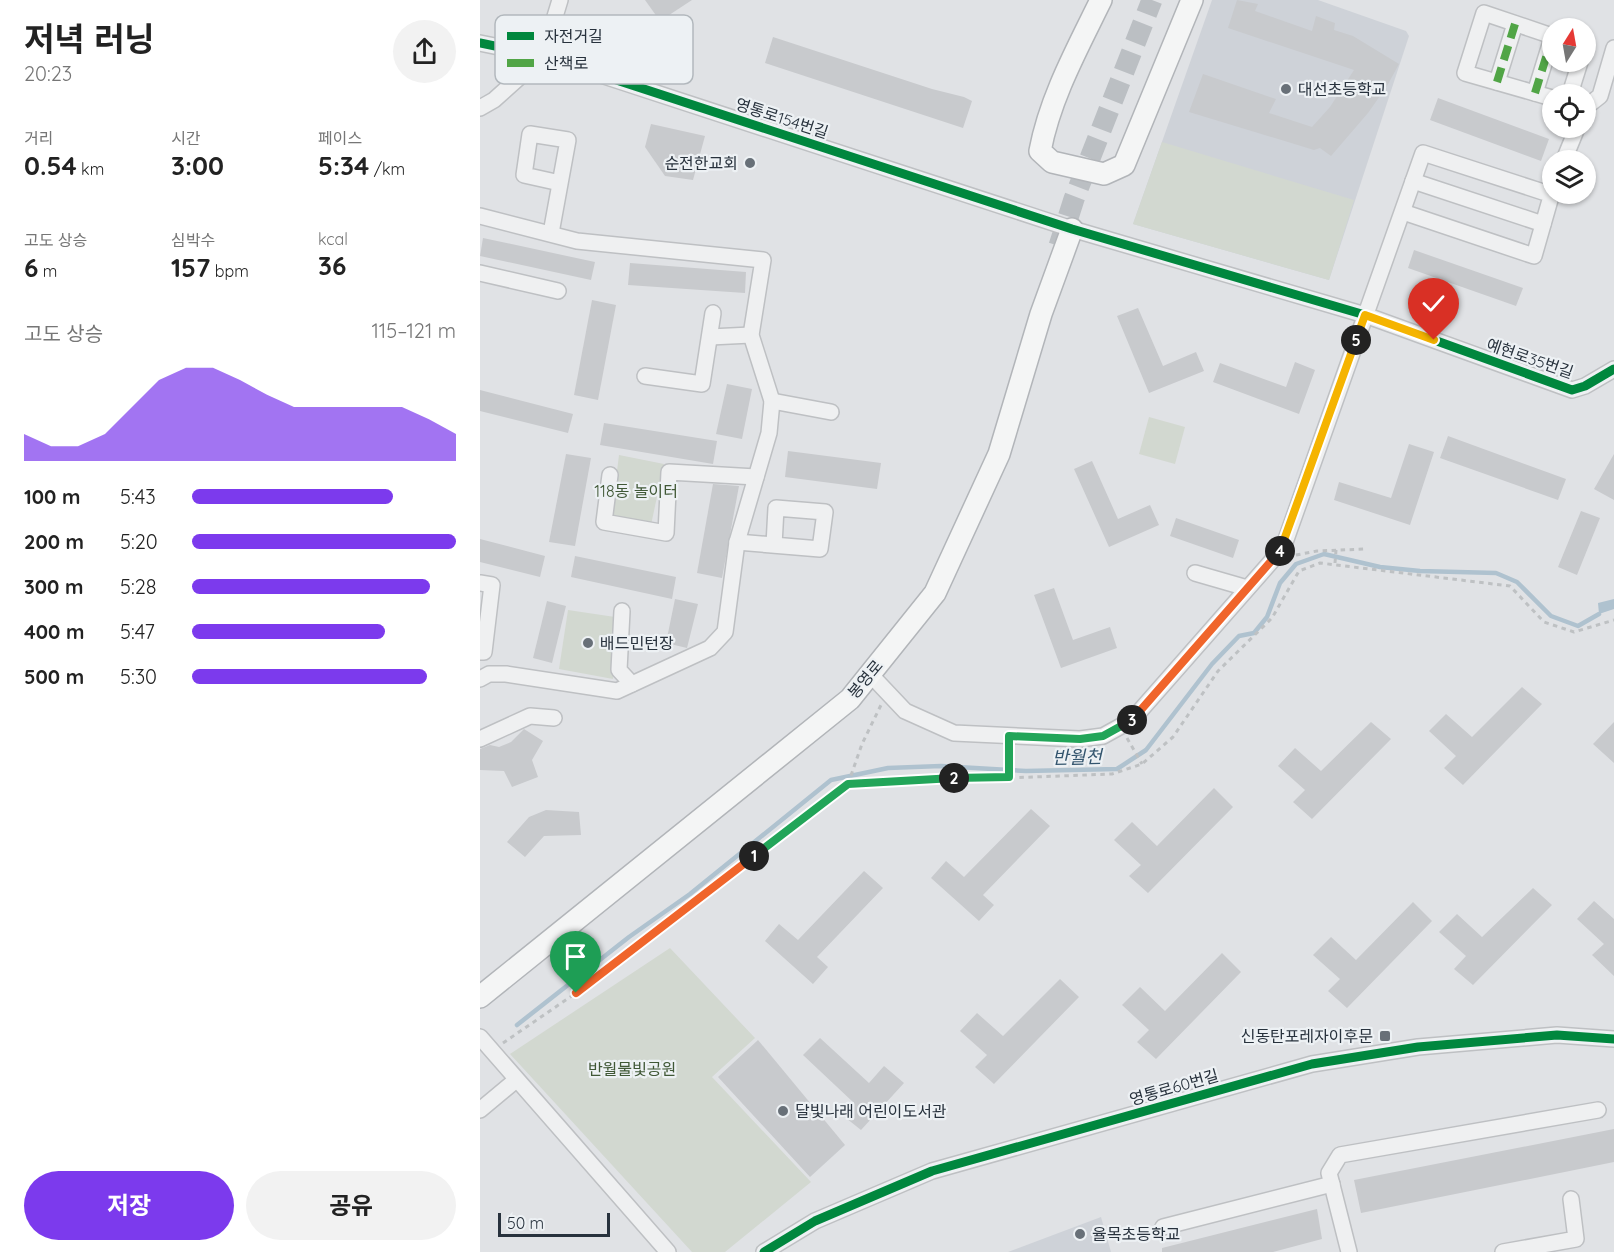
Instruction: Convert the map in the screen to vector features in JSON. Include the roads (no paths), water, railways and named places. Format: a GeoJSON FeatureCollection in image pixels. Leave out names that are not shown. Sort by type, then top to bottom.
{"type":"FeatureCollection","features":[{"type":"Feature","properties":{"kind":"highway"},"geometry":{"type":"LineString","coordinates":[[1101,0],[1060,86],[1043,132],[1040,152],[1052,162],[1104,174],[1124,165],[1192,0]]}},
{"type":"Feature","properties":{"kind":"highway","name":"봉영로"},"geometry":{"type":"LineString","coordinates":[[480,997],[850,699],[935,593],[999,454],[1041,314],[1072,229]]}},
{"type":"Feature","properties":{"kind":"street"},"geometry":{"type":"LineString","coordinates":[[555,15],[560,0]]}},
{"type":"Feature","properties":{"kind":"street"},"geometry":{"type":"LineString","coordinates":[[1542,33],[1484,13],[1465,73],[1542,95]]}},
{"type":"Feature","properties":{"kind":"street"},"geometry":{"type":"LineString","coordinates":[[1497,82],[1515,24]]}},
{"type":"Feature","properties":{"kind":"street","name":"영통로154번길"},"geometry":{"type":"LineString","coordinates":[[480,43],[495,46]]}},
{"type":"Feature","properties":{"kind":"street"},"geometry":{"type":"LineString","coordinates":[[1596,99],[1600,96],[1614,48]]}},
{"type":"Feature","properties":{"kind":"street"},"geometry":{"type":"LineString","coordinates":[[1535,93],[1542,70]]}},
{"type":"Feature","properties":{"kind":"street"},"geometry":{"type":"LineString","coordinates":[[480,108],[494,100],[512,84]]}},
{"type":"Feature","properties":{"kind":"street","name":"영통로154번길"},"geometry":{"type":"LineString","coordinates":[[629,84],[1072,229],[1365,315]]}},
{"type":"Feature","properties":{"kind":"street"},"geometry":{"type":"LineString","coordinates":[[870,674],[905,711],[954,733],[1080,739],[1103,736],[1132,720],[1282,548],[1423,153],[1542,192]]}},
{"type":"Feature","properties":{"kind":"street"},"geometry":{"type":"LineString","coordinates":[[1413,181],[1544,224]]}},
{"type":"Feature","properties":{"kind":"street"},"geometry":{"type":"LineString","coordinates":[[551,233],[560,183]]}},
{"type":"Feature","properties":{"kind":"street"},"geometry":{"type":"LineString","coordinates":[[1402,212],[1534,256],[1549,204]]}},
{"type":"Feature","properties":{"kind":"street"},"geometry":{"type":"LineString","coordinates":[[480,216],[578,241],[764,260],[752,335],[772,401],[769,433],[737,542],[725,632],[710,648],[617,691],[506,674],[489,674],[480,679]]}},
{"type":"Feature","properties":{"kind":"street"},"geometry":{"type":"LineString","coordinates":[[480,273],[558,291]]}},
{"type":"Feature","properties":{"kind":"street"},"geometry":{"type":"LineString","coordinates":[[645,376],[702,384],[714,314]]}},
{"type":"Feature","properties":{"kind":"street","name":"예현로35번길"},"geometry":{"type":"LineString","coordinates":[[1365,315],[1572,390],[1585,386],[1614,369]]}},
{"type":"Feature","properties":{"kind":"street"},"geometry":{"type":"LineString","coordinates":[[710,337],[752,335]]}},
{"type":"Feature","properties":{"kind":"street"},"geometry":{"type":"LineString","coordinates":[[772,401],[831,412]]}},
{"type":"Feature","properties":{"kind":"street"},"geometry":{"type":"LineString","coordinates":[[610,475],[604,522],[666,533],[669,472],[756,477]]}},
{"type":"Feature","properties":{"kind":"street"},"geometry":{"type":"LineString","coordinates":[[737,542],[774,545]]}},
{"type":"Feature","properties":{"kind":"street"},"geometry":{"type":"LineString","coordinates":[[1195,573],[1247,588]]}},
{"type":"Feature","properties":{"kind":"street"},"geometry":{"type":"LineString","coordinates":[[480,583],[492,585],[484,652],[480,652]]}},
{"type":"Feature","properties":{"kind":"street"},"geometry":{"type":"LineString","coordinates":[[622,611],[619,670],[632,684]]}},
{"type":"Feature","properties":{"kind":"street"},"geometry":{"type":"LineString","coordinates":[[480,739],[530,716],[554,718]]}},
{"type":"Feature","properties":{"kind":"street","name":"영통로60번길"},"geometry":{"type":"LineString","coordinates":[[764,1252],[815,1221],[932,1171],[1312,1064],[1418,1047],[1557,1035],[1614,1039]]}},
{"type":"Feature","properties":{"kind":"street"},"geometry":{"type":"LineString","coordinates":[[480,1037],[668,1252]]}},
{"type":"Feature","properties":{"kind":"street"},"geometry":{"type":"LineString","coordinates":[[480,1110],[516,1080]]}},
{"type":"Feature","properties":{"kind":"street"},"geometry":{"type":"LineString","coordinates":[[1349,1252],[1329,1173],[1340,1155],[1598,1110]]}},
{"type":"Feature","properties":{"kind":"street"},"geometry":{"type":"LineString","coordinates":[[1163,1227],[1332,1184]]}},
{"type":"Feature","properties":{"kind":"street"},"geometry":{"type":"LineString","coordinates":[[1503,1252],[1576,1239],[1571,1199]]}},
{"type":"Feature","properties":{"kind":"water"},"geometry":{"type":"Polygon","coordinates":[[[1614,599],[1614,609],[1599,614],[1598,603],[1614,599]]]}},
{"type":"Feature","properties":{"kind":"waterway","name":"반월천"},"geometry":{"type":"LineString","coordinates":[[517,1025],[629,937],[690,894],[831,780],[888,768],[941,766],[1026,771],[1117,769],[1146,750],[1212,664],[1239,636],[1254,633],[1267,617],[1280,583],[1296,564],[1324,554],[1380,567],[1420,571],[1496,573],[1517,582],[1551,616],[1578,626],[1599,614]]}},
{"type":"Feature","properties":{"kind":"tunnel"},"geometry":{"type":"LineString","coordinates":[[1059,246],[1074,199],[1152,0]]}},
{"type":"Feature","properties":{"kind":"place","name":"대선초등학교"},"geometry":{"type":"Point","coordinates":[1286,89]}},
{"type":"Feature","properties":{"kind":"place","name":"순전한교회"},"geometry":{"type":"Point","coordinates":[750,163]}},
{"type":"Feature","properties":{"kind":"place","name":"배드민턴장"},"geometry":{"type":"Point","coordinates":[588,643]}},
{"type":"Feature","properties":{"kind":"place","name":"신동탄포레자이후문"},"geometry":{"type":"Point","coordinates":[1385,1036]}},
{"type":"Feature","properties":{"kind":"place","name":"달빛나래 어린이도서관"},"geometry":{"type":"Point","coordinates":[783,1111]}},
{"type":"Feature","properties":{"kind":"place","name":"율목초등학교"},"geometry":{"type":"Point","coordinates":[1080,1234]}},
{"type":"Feature","properties":{"kind":"park label","name":"118동 놀이터"},"geometry":{"type":"Point","coordinates":[636,491]}},
{"type":"Feature","properties":{"kind":"park label","name":"반월물빛공원"},"geometry":{"type":"Point","coordinates":[632,1069]}}]}
